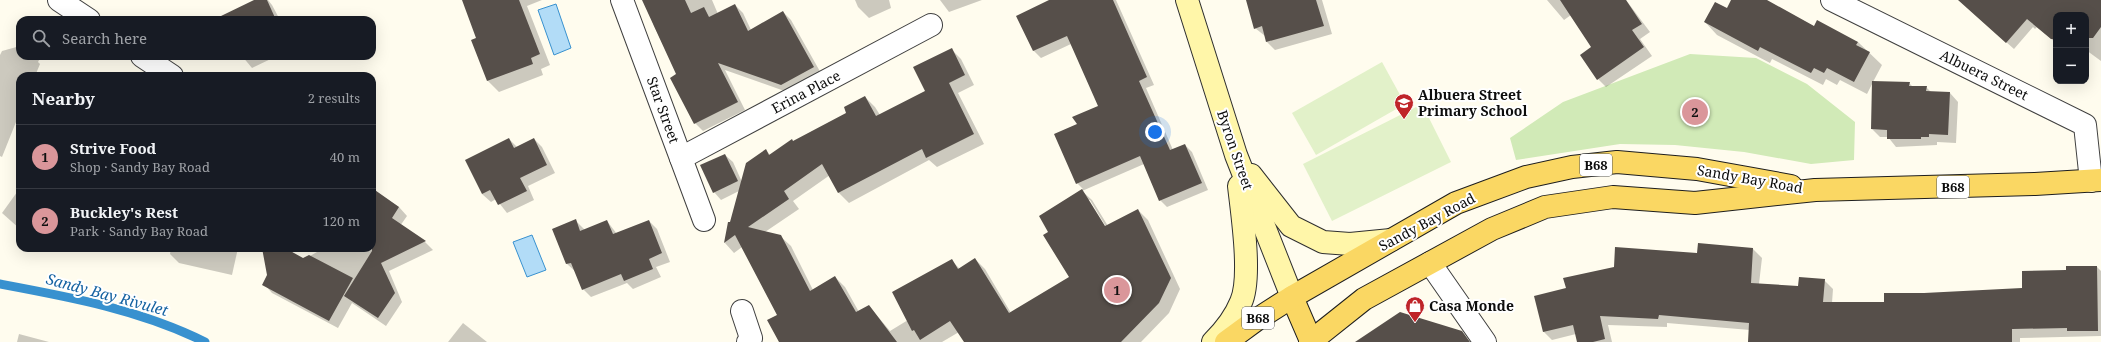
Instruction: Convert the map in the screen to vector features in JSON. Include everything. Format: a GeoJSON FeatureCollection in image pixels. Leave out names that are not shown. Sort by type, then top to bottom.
{"type":"FeatureCollection","features":[{"type":"Feature","properties":{"kind":"main road","name":"Sandy Bay Road"},"geometry":{"type":"LineString","coordinates":[[1226,342],[1256,320],[1292,297],[1390,240],[1456,204],[1488,190],[1526,178],[1580,166],[1616,162],[1697,169],[1815,190]]}},
{"type":"Feature","properties":{"kind":"main road","name":"Sandy Bay Road"},"geometry":{"type":"LineString","coordinates":[[1311,342],[1364,299],[1492,229],[1545,207],[1613,197],[1695,203],[1815,190],[2035,184],[2096,180]]}},
{"type":"Feature","properties":{"kind":"main road"},"geometry":{"type":"LineString","coordinates":[[1292,297],[1311,342]]}},
{"type":"Feature","properties":{"kind":"street"},"geometry":{"type":"LineString","coordinates":[[59,0],[83,16]]}},
{"type":"Feature","properties":{"kind":"street","name":"Star Street"},"geometry":{"type":"LineString","coordinates":[[622,0],[704,220]]}},
{"type":"Feature","properties":{"kind":"street","name":"Byron Street"},"geometry":{"type":"LineString","coordinates":[[1187,0],[1236,155],[1292,297]]}},
{"type":"Feature","properties":{"kind":"street","name":"Albuera Street"},"geometry":{"type":"LineString","coordinates":[[1832,0],[2085,125],[2096,180]]}},
{"type":"Feature","properties":{"kind":"street","name":"Erina Place"},"geometry":{"type":"LineString","coordinates":[[681,158],[931,25]]}},
{"type":"Feature","properties":{"kind":"street"},"geometry":{"type":"LineString","coordinates":[[148,60],[166,72]]}},
{"type":"Feature","properties":{"kind":"street"},"geometry":{"type":"LineString","coordinates":[[1236,155],[1291,226],[1323,242],[1350,244],[1390,240]]}},
{"type":"Feature","properties":{"kind":"street"},"geometry":{"type":"LineString","coordinates":[[1213,342],[1229,322],[1242,301],[1244,281],[1243,223],[1236,155]]}},
{"type":"Feature","properties":{"kind":"street"},"geometry":{"type":"LineString","coordinates":[[1430,263],[1485,342]]}},
{"type":"Feature","properties":{"kind":"street"},"geometry":{"type":"LineString","coordinates":[[742,311],[751,338],[748,342]]}},
{"type":"Feature","properties":{"kind":"green space"},"geometry":{"type":"Polygon","coordinates":[[[1690,54],[1756,58],[1807,84],[1855,122],[1854,160],[1811,164],[1744,152],[1675,145],[1620,144],[1516,160],[1510,138],[1563,102],[1690,54]]]}},
{"type":"Feature","properties":{"kind":"green space"},"geometry":{"type":"Polygon","coordinates":[[[1382,62],[1405,104],[1316,155],[1292,113],[1382,62]]]}},
{"type":"Feature","properties":{"kind":"green space"},"geometry":{"type":"Polygon","coordinates":[[[1422,104],[1451,162],[1332,221],[1303,164],[1422,104]]]}},
{"type":"Feature","properties":{"kind":"water"},"geometry":{"type":"Polygon","coordinates":[[[556,4],[571,48],[554,55],[538,10],[556,4]]]}},
{"type":"Feature","properties":{"kind":"water"},"geometry":{"type":"Polygon","coordinates":[[[532,235],[546,270],[527,277],[513,242],[532,235]]]}},
{"type":"Feature","properties":{"kind":"building"},"geometry":{"type":"Polygon","coordinates":[[[254,0],[267,0],[274,16],[221,16],[254,0]]]}},
{"type":"Feature","properties":{"kind":"building"},"geometry":{"type":"Polygon","coordinates":[[[462,0],[519,0],[540,54],[531,58],[533,64],[487,81],[471,40],[476,38],[462,0]]]}},
{"type":"Feature","properties":{"kind":"building"},"geometry":{"type":"Polygon","coordinates":[[[642,0],[685,0],[691,13],[704,7],[709,17],[735,4],[748,31],[783,11],[814,67],[781,85],[718,63],[738,102],[694,124],[670,78],[676,74],[642,0]]]}},
{"type":"Feature","properties":{"kind":"building"},"geometry":{"type":"Polygon","coordinates":[[[1049,0],[1113,0],[1147,77],[1139,81],[1170,150],[1185,144],[1202,183],[1159,201],[1140,156],[1076,184],[1054,134],[1077,124],[1072,117],[1098,106],[1067,36],[1033,51],[1016,16],[1049,0]]]}},
{"type":"Feature","properties":{"kind":"building"},"geometry":{"type":"Polygon","coordinates":[[[1246,0],[1316,0],[1324,26],[1266,42],[1262,26],[1254,29],[1246,0]]]}},
{"type":"Feature","properties":{"kind":"building"},"geometry":{"type":"Polygon","coordinates":[[[1560,0],[1626,0],[1642,24],[1632,30],[1644,47],[1597,80],[1580,55],[1591,47],[1560,0]]]}},
{"type":"Feature","properties":{"kind":"building"},"geometry":{"type":"Polygon","coordinates":[[[1731,0],[1767,0],[1814,26],[1817,20],[1858,42],[1856,45],[1870,52],[1854,82],[1827,68],[1824,73],[1814,68],[1811,73],[1760,47],[1758,51],[1704,22],[1715,2],[1727,8],[1731,0]]]}},
{"type":"Feature","properties":{"kind":"building"},"geometry":{"type":"Polygon","coordinates":[[[1958,0],[2101,0],[2101,27],[2093,38],[2089,38],[2089,12],[2053,12],[2053,39],[2051,39],[2027,19],[2006,43],[1958,0]]]}},
{"type":"Feature","properties":{"kind":"building"},"geometry":{"type":"Polygon","coordinates":[[[952,48],[965,75],[949,83],[974,134],[926,158],[922,149],[838,193],[822,164],[784,191],[789,199],[748,227],[781,235],[810,291],[835,276],[856,312],[869,305],[897,342],[779,342],[767,320],[777,315],[735,235],[724,243],[728,222],[730,222],[746,163],[766,149],[769,155],[792,139],[793,141],[846,113],[844,107],[865,96],[876,116],[925,91],[913,67],[952,48]]]}},
{"type":"Feature","properties":{"kind":"building"},"geometry":{"type":"Polygon","coordinates":[[[1872,81],[1910,82],[1909,86],[1927,86],[1926,91],[1950,92],[1948,135],[1929,134],[1929,137],[1921,137],[1921,139],[1887,139],[1887,130],[1871,129],[1872,81]]]}},
{"type":"Feature","properties":{"kind":"building"},"geometry":{"type":"Polygon","coordinates":[[[509,138],[514,148],[534,138],[547,165],[520,178],[527,191],[498,205],[490,190],[482,194],[465,160],[509,138]]]}},
{"type":"Feature","properties":{"kind":"building"},"geometry":{"type":"Polygon","coordinates":[[[725,154],[738,181],[713,193],[700,165],[725,154]]]}},
{"type":"Feature","properties":{"kind":"building"},"geometry":{"type":"Polygon","coordinates":[[[1082,189],[1105,226],[1138,209],[1171,278],[1159,303],[1121,342],[964,342],[950,321],[920,340],[914,330],[912,331],[892,292],[952,259],[958,269],[975,258],[1009,313],[1069,277],[1043,235],[1048,232],[1039,216],[1082,189]]]}},
{"type":"Feature","properties":{"kind":"building"},"geometry":{"type":"Polygon","coordinates":[[[376,191],[399,207],[392,218],[426,241],[381,263],[395,293],[378,318],[344,296],[371,252],[376,252],[376,191]]]}},
{"type":"Feature","properties":{"kind":"building"},"geometry":{"type":"Polygon","coordinates":[[[576,219],[580,231],[607,220],[613,234],[649,220],[662,253],[649,259],[653,269],[624,281],[621,274],[582,290],[571,263],[566,264],[552,229],[576,219]]]}},
{"type":"Feature","properties":{"kind":"building"},"geometry":{"type":"Polygon","coordinates":[[[1698,243],[1753,248],[1751,283],[1798,286],[1799,277],[1825,279],[1823,302],[1884,302],[1884,293],[1924,293],[2022,288],[2022,271],[2066,270],[2066,266],[2097,266],[2098,331],[2067,331],[2067,328],[2012,329],[2012,342],[1748,342],[1749,323],[1659,315],[1658,319],[1600,316],[1605,339],[1593,342],[1577,342],[1573,325],[1543,332],[1534,296],[1566,288],[1563,278],[1614,267],[1615,247],[1697,253],[1698,243]]]}},
{"type":"Feature","properties":{"kind":"building"},"geometry":{"type":"Polygon","coordinates":[[[263,252],[292,252],[303,258],[309,255],[353,278],[329,321],[262,285],[267,275],[263,252]]]}},
{"type":"Feature","properties":{"kind":"building"},"geometry":{"type":"Polygon","coordinates":[[[1400,312],[1462,331],[1470,342],[1355,342],[1400,312]]]}},
{"type":"Feature","properties":{"kind":"waterway","name":"Sandy Bay Rivulet"},"geometry":{"type":"LineString","coordinates":[[0,284],[53,294],[130,313],[156,321],[205,342]]}},
{"type":"Feature","properties":{"kind":"place","name":"Buckley's Rest"},"geometry":{"type":"Point","coordinates":[1695,112]}},
{"type":"Feature","properties":{"kind":"place","name":"Albuera Street Primary School"},"geometry":{"type":"Point","coordinates":[1404,120]}},
{"type":"Feature","properties":{"kind":"place","name":"Strive Food"},"geometry":{"type":"Point","coordinates":[1117,290]}},
{"type":"Feature","properties":{"kind":"place","name":"Casa Monde"},"geometry":{"type":"Point","coordinates":[1415,323]}}]}
